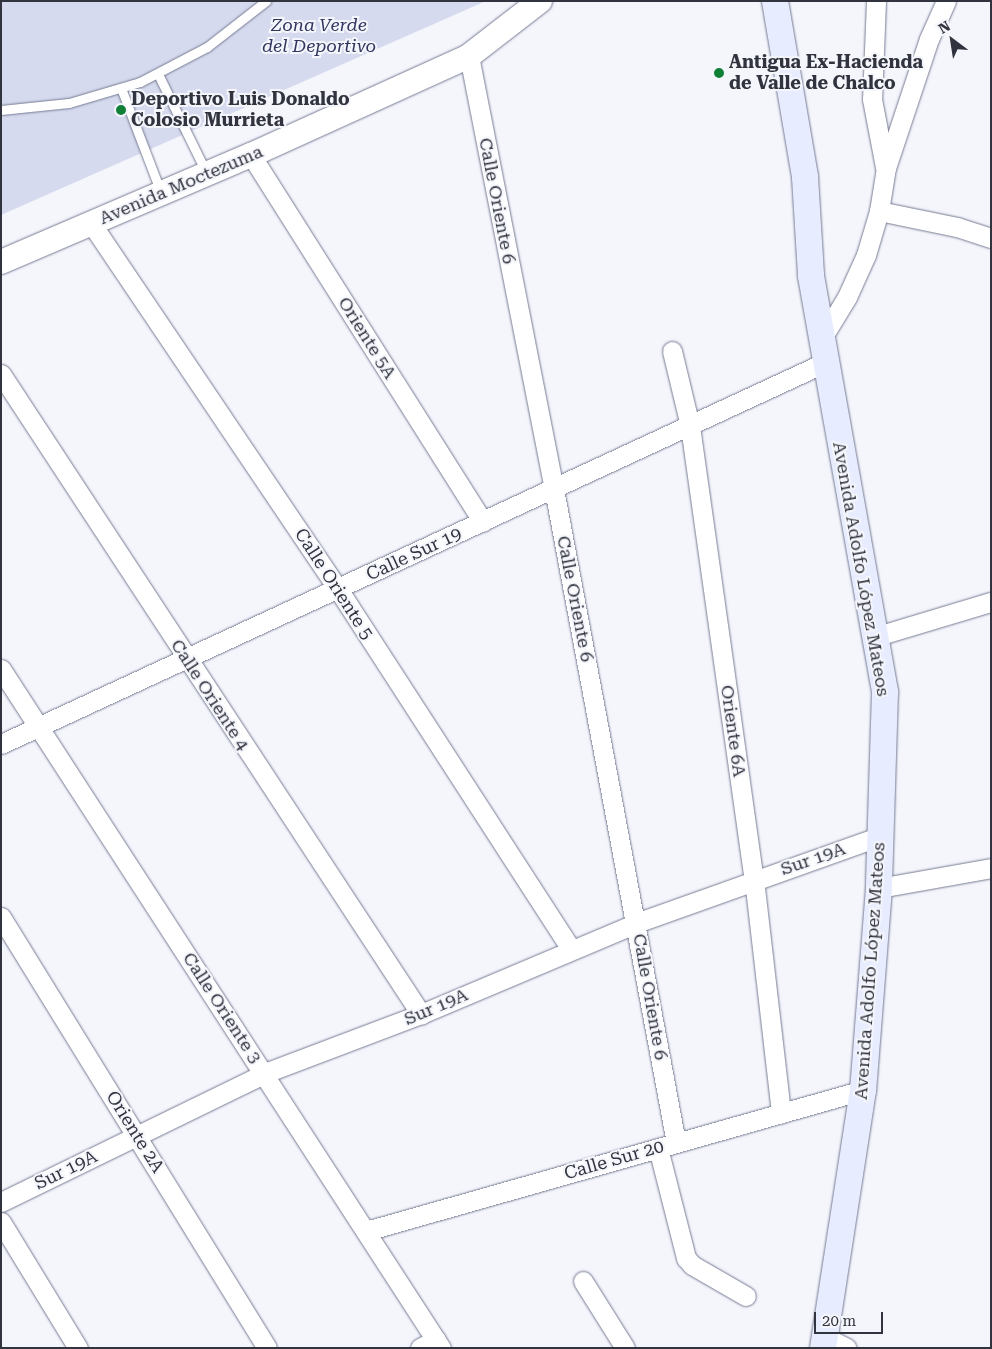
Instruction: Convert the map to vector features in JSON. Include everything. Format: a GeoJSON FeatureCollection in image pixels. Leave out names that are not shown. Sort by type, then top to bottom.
{"type":"FeatureCollection","features":[{"type":"Feature","properties":{"kind":"main road","name":"Avenida Adolfo López Mateos"},"geometry":{"type":"LineString","coordinates":[[775,1],[805,177],[811,276],[884,692],[879,888],[863,1090],[832,1345]]}},
{"type":"Feature","properties":{"kind":"street","name":"Avenida Moctezuma"},"geometry":{"type":"LineString","coordinates":[[1,262],[208,174],[469,56],[540,1]]}},
{"type":"Feature","properties":{"kind":"street"},"geometry":{"type":"LineString","coordinates":[[876,1],[872,99],[886,168]]}},
{"type":"Feature","properties":{"kind":"street"},"geometry":{"type":"LineString","coordinates":[[824,350],[866,255],[879,211],[886,168],[929,39],[946,1]]}},
{"type":"Feature","properties":{"kind":"street","name":"Calle Oriente 6"},"geometry":{"type":"LineString","coordinates":[[469,56],[554,489],[676,1143]]}},
{"type":"Feature","properties":{"kind":"street","name":"Oriente 5A"},"geometry":{"type":"LineString","coordinates":[[251,155],[483,522]]}},
{"type":"Feature","properties":{"kind":"street"},"geometry":{"type":"LineString","coordinates":[[879,211],[957,227],[991,238]]}},
{"type":"Feature","properties":{"kind":"street","name":"Calle Oriente 5"},"geometry":{"type":"LineString","coordinates":[[91,223],[338,589],[571,949]]}},
{"type":"Feature","properties":{"kind":"street","name":"Calle Sur 19"},"geometry":{"type":"LineString","coordinates":[[1,744],[690,426],[824,350]]}},
{"type":"Feature","properties":{"kind":"street","name":"Oriente 6A"},"geometry":{"type":"LineString","coordinates":[[672,351],[690,426],[754,879],[782,1113]]}},
{"type":"Feature","properties":{"kind":"street","name":"Calle Oriente 4"},"geometry":{"type":"LineString","coordinates":[[1,374],[186,659],[421,1014]]}},
{"type":"Feature","properties":{"kind":"street"},"geometry":{"type":"LineString","coordinates":[[874,637],[991,602]]}},
{"type":"Feature","properties":{"kind":"street","name":"Calle Oriente 3"},"geometry":{"type":"LineString","coordinates":[[1,669],[366,1231],[432,1345]]}},
{"type":"Feature","properties":{"kind":"street","name":"Sur 19A"},"geometry":{"type":"LineString","coordinates":[[1,1202],[265,1073],[421,1014],[636,923],[754,879],[881,836]]}},
{"type":"Feature","properties":{"kind":"street"},"geometry":{"type":"LineString","coordinates":[[879,888],[991,868]]}},
{"type":"Feature","properties":{"kind":"street","name":"Oriente 2A"},"geometry":{"type":"LineString","coordinates":[[1,917],[138,1135],[267,1348]]}},
{"type":"Feature","properties":{"kind":"street","name":"Calle Sur 20"},"geometry":{"type":"LineString","coordinates":[[366,1231],[863,1090]]}},
{"type":"Feature","properties":{"kind":"street"},"geometry":{"type":"LineString","coordinates":[[658,1148],[686,1258],[692,1265],[746,1296]]}},
{"type":"Feature","properties":{"kind":"street"},"geometry":{"type":"LineString","coordinates":[[1,1222],[78,1348]]}},
{"type":"Feature","properties":{"kind":"street"},"geometry":{"type":"LineString","coordinates":[[583,1281],[625,1348]]}},
{"type":"Feature","properties":{"kind":"lane"},"geometry":{"type":"LineString","coordinates":[[1,110],[69,103],[121,88],[158,74],[207,47],[266,1]]}},
{"type":"Feature","properties":{"kind":"lane"},"geometry":{"type":"LineString","coordinates":[[158,74],[208,174]]}},
{"type":"Feature","properties":{"kind":"lane"},"geometry":{"type":"LineString","coordinates":[[121,88],[161,193]]}},
{"type":"Feature","properties":{"kind":"green space","name":"Deportivo Luis Donaldo Colosio Murrieta"},"geometry":{"type":"Polygon","coordinates":[[[1,1],[486,1],[1,215],[1,1]]]}},
{"type":"Feature","properties":{"kind":"place","name":"Antigua Ex-Hacienda de Valle de Chalco"},"geometry":{"type":"Point","coordinates":[719,73]}},
{"type":"Feature","properties":{"kind":"place","name":"Deportivo Luis Donaldo Colosio Murrieta"},"geometry":{"type":"Point","coordinates":[121,110]}},
{"type":"Feature","properties":{"kind":"park label","name":"Zona Verde del Deportivo"},"geometry":{"type":"Point","coordinates":[319,36]}}]}
